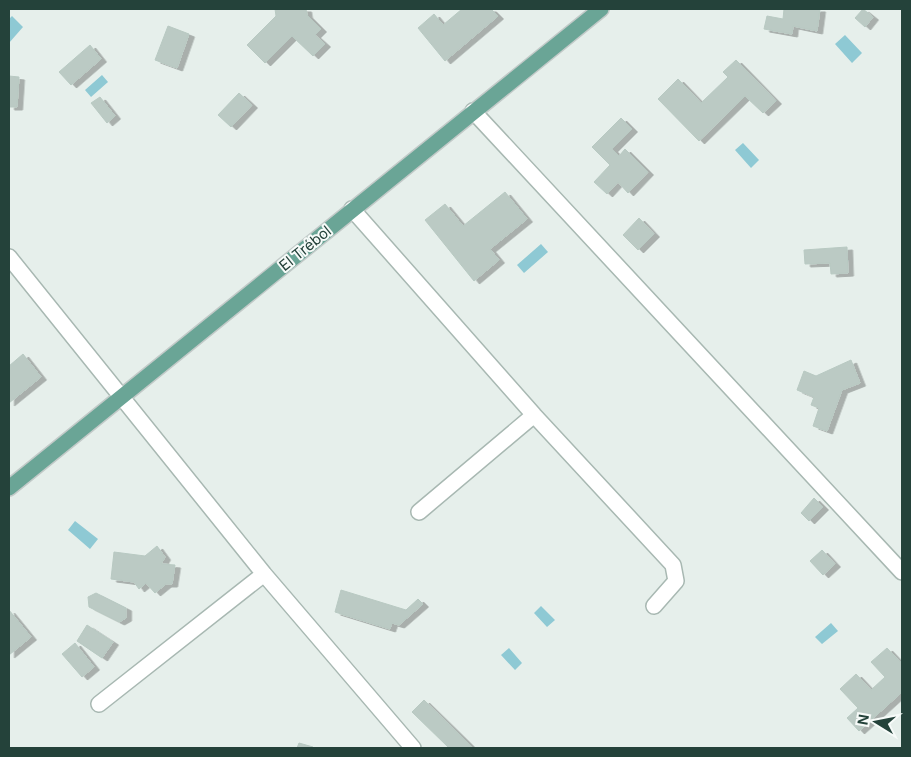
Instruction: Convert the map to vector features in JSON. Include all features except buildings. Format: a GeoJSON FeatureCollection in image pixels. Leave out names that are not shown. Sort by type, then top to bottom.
{"type":"FeatureCollection","features":[{"type":"Feature","properties":{"kind":"main road","name":"El Trébol"},"geometry":{"type":"LineString","coordinates":[[9,488],[601,9]]}},
{"type":"Feature","properties":{"kind":"street"},"geometry":{"type":"LineString","coordinates":[[473,111],[902,572]]}},
{"type":"Feature","properties":{"kind":"street"},"geometry":{"type":"LineString","coordinates":[[352,209],[534,414],[673,565],[676,581],[654,606]]}},
{"type":"Feature","properties":{"kind":"street"},"geometry":{"type":"LineString","coordinates":[[9,258],[120,398],[264,574],[414,748]]}},
{"type":"Feature","properties":{"kind":"street"},"geometry":{"type":"LineString","coordinates":[[419,512],[534,414]]}},
{"type":"Feature","properties":{"kind":"street"},"geometry":{"type":"LineString","coordinates":[[99,704],[264,574]]}},
{"type":"Feature","properties":{"kind":"water"},"geometry":{"type":"Polygon","coordinates":[[[12,16],[23,27],[9,43],[9,19],[12,16]]]}},
{"type":"Feature","properties":{"kind":"water"},"geometry":{"type":"Polygon","coordinates":[[[845,35],[862,53],[852,63],[835,44],[845,35]]]}},
{"type":"Feature","properties":{"kind":"water"},"geometry":{"type":"Polygon","coordinates":[[[102,75],[108,82],[91,97],[85,90],[102,75]]]}},
{"type":"Feature","properties":{"kind":"water"},"geometry":{"type":"Polygon","coordinates":[[[743,143],[759,160],[751,168],[735,150],[743,143]]]}},
{"type":"Feature","properties":{"kind":"water"},"geometry":{"type":"Polygon","coordinates":[[[541,244],[548,252],[524,273],[517,265],[541,244]]]}},
{"type":"Feature","properties":{"kind":"water"},"geometry":{"type":"Polygon","coordinates":[[[75,521],[98,539],[90,549],[68,530],[75,521]]]}},
{"type":"Feature","properties":{"kind":"water"},"geometry":{"type":"Polygon","coordinates":[[[541,606],[555,620],[547,627],[534,613],[541,606]]]}},
{"type":"Feature","properties":{"kind":"water"},"geometry":{"type":"Polygon","coordinates":[[[831,623],[838,631],[822,644],[815,637],[831,623]]]}},
{"type":"Feature","properties":{"kind":"water"},"geometry":{"type":"Polygon","coordinates":[[[509,648],[522,663],[515,670],[501,655],[509,648]]]}}]}
